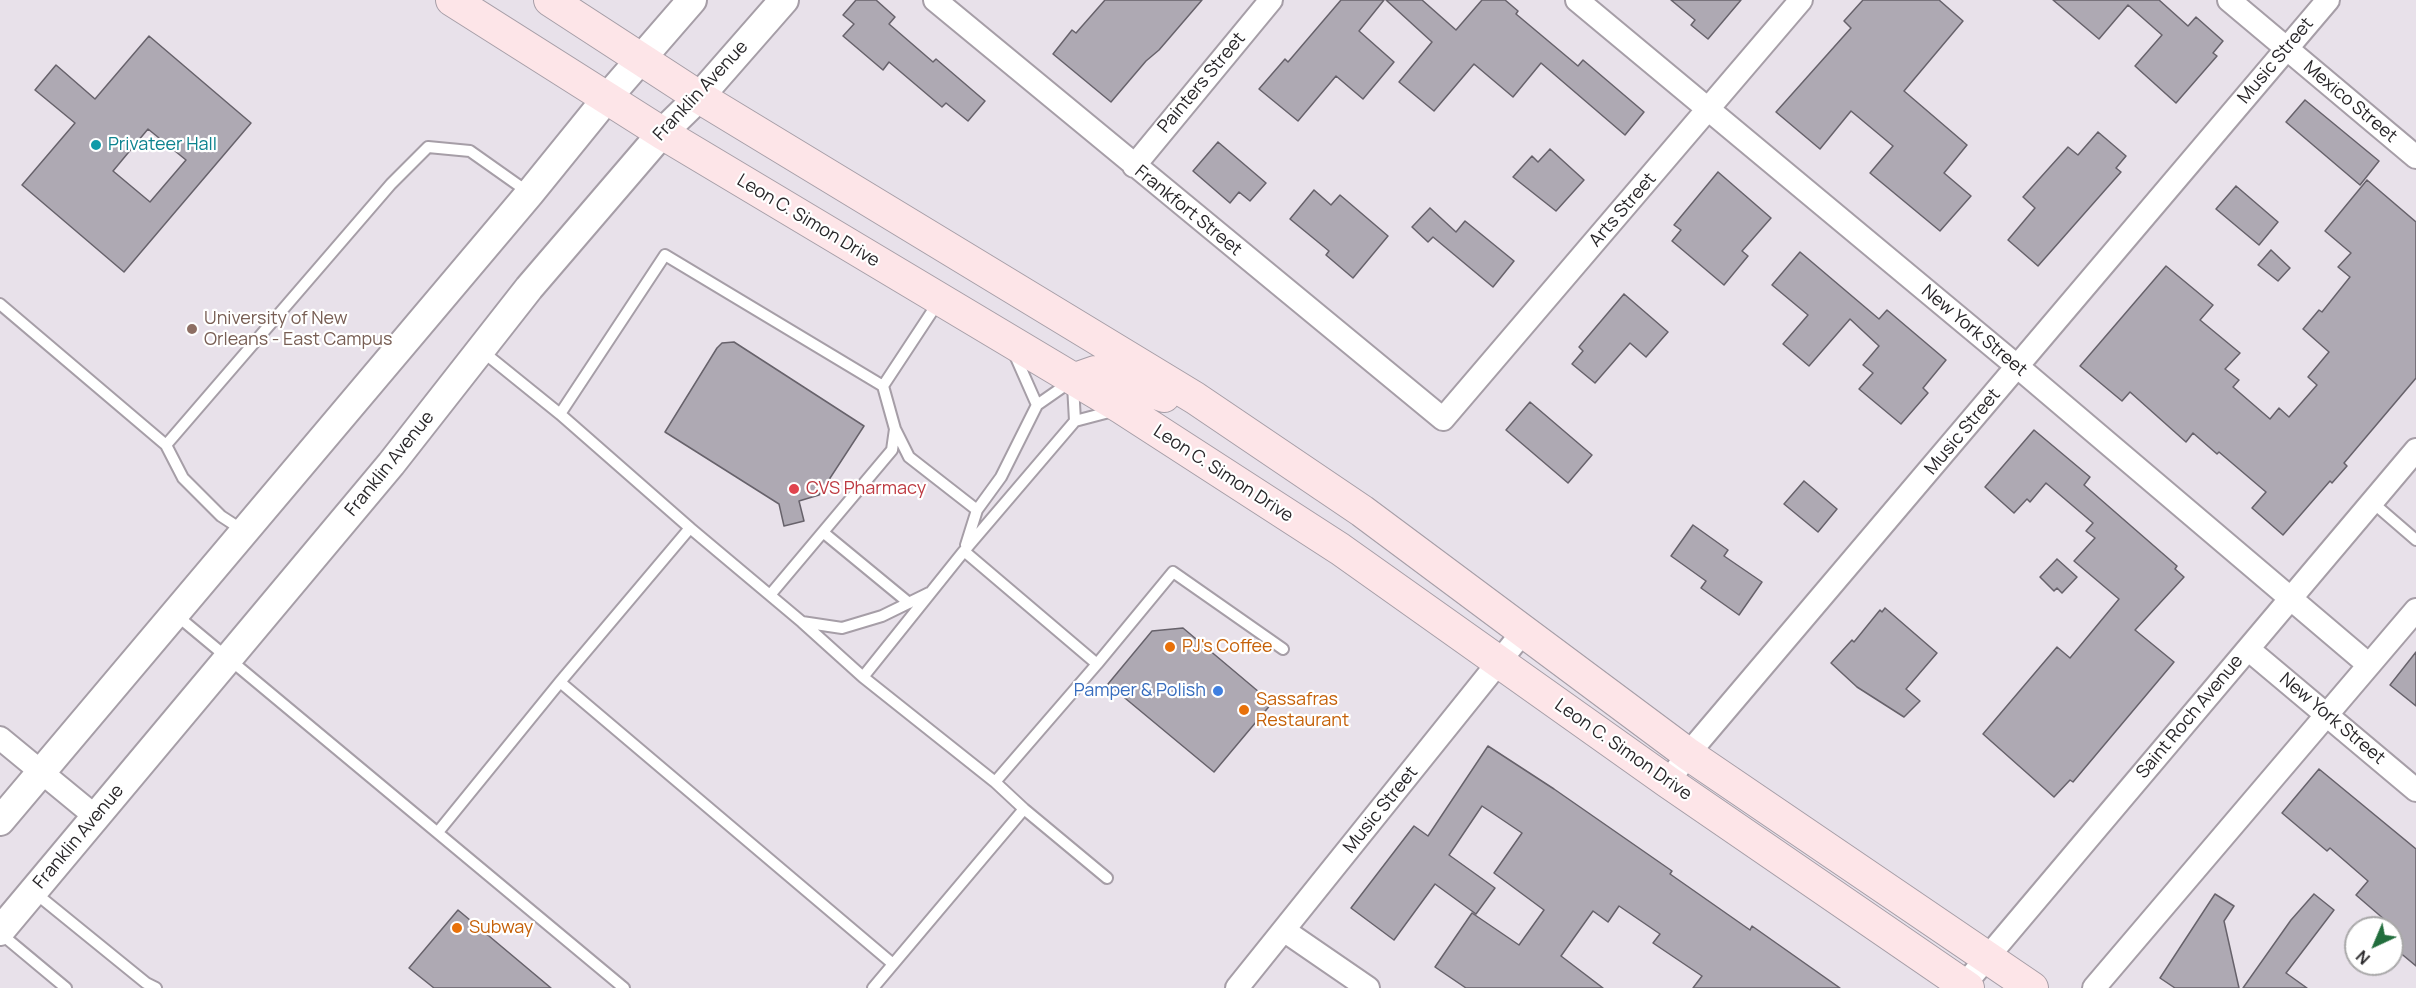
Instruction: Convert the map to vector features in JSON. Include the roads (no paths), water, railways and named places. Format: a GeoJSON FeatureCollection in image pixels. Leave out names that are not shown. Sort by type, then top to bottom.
{"type":"FeatureCollection","features":[{"type":"Feature","properties":{"kind":"main road","name":"Leon C. Simon Drive"},"geometry":{"type":"LineString","coordinates":[[452,0],[662,133],[1122,408],[1340,549],[1668,782],[1966,986]]}},
{"type":"Feature","properties":{"kind":"main road","name":"Leon C. Simon Drive"},"geometry":{"type":"LineString","coordinates":[[550,0],[699,97],[1195,398],[1362,511],[1688,754],[2032,988]]}},
{"type":"Feature","properties":{"kind":"main road"},"geometry":{"type":"LineString","coordinates":[[1040,304],[1073,380],[1095,372],[1142,387],[1236,427]]}},
{"type":"Feature","properties":{"kind":"main road"},"geometry":{"type":"LineString","coordinates":[[1340,549],[1362,511]]}},
{"type":"Feature","properties":{"kind":"street"},"geometry":{"type":"LineString","coordinates":[[0,821],[530,193],[607,98],[692,0]]}},
{"type":"Feature","properties":{"kind":"street","name":"Franklin Avenue"},"geometry":{"type":"LineString","coordinates":[[0,932],[391,464],[529,288],[662,133],[699,97],[784,0]]}},
{"type":"Feature","properties":{"kind":"street","name":"Frankfort Street"},"geometry":{"type":"LineString","coordinates":[[934,0],[1443,419]]}},
{"type":"Feature","properties":{"kind":"street","name":"Painters Street"},"geometry":{"type":"LineString","coordinates":[[1134,166],[1271,0]]}},
{"type":"Feature","properties":{"kind":"street","name":"New York Street"},"geometry":{"type":"LineString","coordinates":[[1577,0],[2369,665]]}},
{"type":"Feature","properties":{"kind":"street","name":"Arts Street"},"geometry":{"type":"LineString","coordinates":[[1443,419],[1801,0]]}},
{"type":"Feature","properties":{"kind":"street","name":"Mexico Street"},"geometry":{"type":"LineString","coordinates":[[2229,0],[2416,157]]}},
{"type":"Feature","properties":{"kind":"street","name":"Music Street"},"geometry":{"type":"LineString","coordinates":[[1668,782],[1688,754],[2328,0]]}},
{"type":"Feature","properties":{"kind":"street","name":"Saint Roch Avenue"},"geometry":{"type":"LineString","coordinates":[[1966,986],[1987,957],[2416,450]]}},
{"type":"Feature","properties":{"kind":"street"},"geometry":{"type":"LineString","coordinates":[[2094,988],[2416,610]]}},
{"type":"Feature","properties":{"kind":"street","name":"Music Street"},"geometry":{"type":"LineString","coordinates":[[1237,988],[1523,632]]}},
{"type":"Feature","properties":{"kind":"street","name":"New York Street"},"geometry":{"type":"LineString","coordinates":[[2248,649],[2416,790]]}},
{"type":"Feature","properties":{"kind":"street"},"geometry":{"type":"LineString","coordinates":[[0,738],[96,817]]}},
{"type":"Feature","properties":{"kind":"street"},"geometry":{"type":"LineString","coordinates":[[1284,931],[1368,988]]}},
{"type":"Feature","properties":{"kind":"lane"},"geometry":{"type":"LineString","coordinates":[[166,445],[391,184],[428,147],[470,151],[530,193]]}},
{"type":"Feature","properties":{"kind":"lane"},"geometry":{"type":"LineString","coordinates":[[560,414],[664,255],[883,386],[895,429],[909,458],[977,510]]}},
{"type":"Feature","properties":{"kind":"lane"},"geometry":{"type":"LineString","coordinates":[[883,386],[939,300]]}},
{"type":"Feature","properties":{"kind":"lane"},"geometry":{"type":"LineString","coordinates":[[0,304],[166,445],[183,478],[221,516],[244,531]]}},
{"type":"Feature","properties":{"kind":"lane"},"geometry":{"type":"LineString","coordinates":[[1010,342],[1037,405]]}},
{"type":"Feature","properties":{"kind":"lane"},"geometry":{"type":"LineString","coordinates":[[481,350],[560,414],[864,677],[995,782],[1107,878]]}},
{"type":"Feature","properties":{"kind":"lane"},"geometry":{"type":"LineString","coordinates":[[964,551],[977,510],[1000,477],[1037,405],[1073,380]]}},
{"type":"Feature","properties":{"kind":"lane"},"geometry":{"type":"LineString","coordinates":[[1073,380],[1075,421]]}},
{"type":"Feature","properties":{"kind":"lane"},"geometry":{"type":"LineString","coordinates":[[864,677],[964,551],[1075,421],[1122,408]]}},
{"type":"Feature","properties":{"kind":"lane"},"geometry":{"type":"LineString","coordinates":[[770,595],[891,450],[895,429]]}},
{"type":"Feature","properties":{"kind":"lane"},"geometry":{"type":"LineString","coordinates":[[2372,502],[2416,540]]}},
{"type":"Feature","properties":{"kind":"lane"},"geometry":{"type":"LineString","coordinates":[[438,832],[560,682],[690,528]]}},
{"type":"Feature","properties":{"kind":"lane"},"geometry":{"type":"LineString","coordinates":[[824,533],[909,603]]}},
{"type":"Feature","properties":{"kind":"lane"},"geometry":{"type":"LineString","coordinates":[[964,551],[1097,664]]}},
{"type":"Feature","properties":{"kind":"lane"},"geometry":{"type":"LineString","coordinates":[[995,782],[1173,572],[1283,649]]}},
{"type":"Feature","properties":{"kind":"lane"},"geometry":{"type":"LineString","coordinates":[[802,622],[842,628],[882,616],[932,592]]}},
{"type":"Feature","properties":{"kind":"lane"},"geometry":{"type":"LineString","coordinates":[[175,614],[624,988]]}},
{"type":"Feature","properties":{"kind":"lane"},"geometry":{"type":"LineString","coordinates":[[560,682],[893,964]]}},
{"type":"Feature","properties":{"kind":"lane"},"geometry":{"type":"LineString","coordinates":[[873,988],[1024,809]]}},
{"type":"Feature","properties":{"kind":"lane"},"geometry":{"type":"LineString","coordinates":[[34,891],[146,983],[156,988]]}},
{"type":"Feature","properties":{"kind":"lane"},"geometry":{"type":"LineString","coordinates":[[0,932],[66,988]]}},
{"type":"Feature","properties":{"kind":"place","name":"Privateer Hall"},"geometry":{"type":"Point","coordinates":[96,145]}},
{"type":"Feature","properties":{"kind":"place","name":"University of New Orleans - East Campus"},"geometry":{"type":"Point","coordinates":[192,329]}},
{"type":"Feature","properties":{"kind":"place","name":"CVS Pharmacy"},"geometry":{"type":"Point","coordinates":[794,489]}},
{"type":"Feature","properties":{"kind":"place","name":"PJ's Coffee"},"geometry":{"type":"Point","coordinates":[1170,647]}},
{"type":"Feature","properties":{"kind":"place","name":"Pamper & Polish"},"geometry":{"type":"Point","coordinates":[1218,691]}},
{"type":"Feature","properties":{"kind":"place","name":"Sassafras Restaurant"},"geometry":{"type":"Point","coordinates":[1244,710]}},
{"type":"Feature","properties":{"kind":"place","name":"Subway"},"geometry":{"type":"Point","coordinates":[457,928]}}]}
